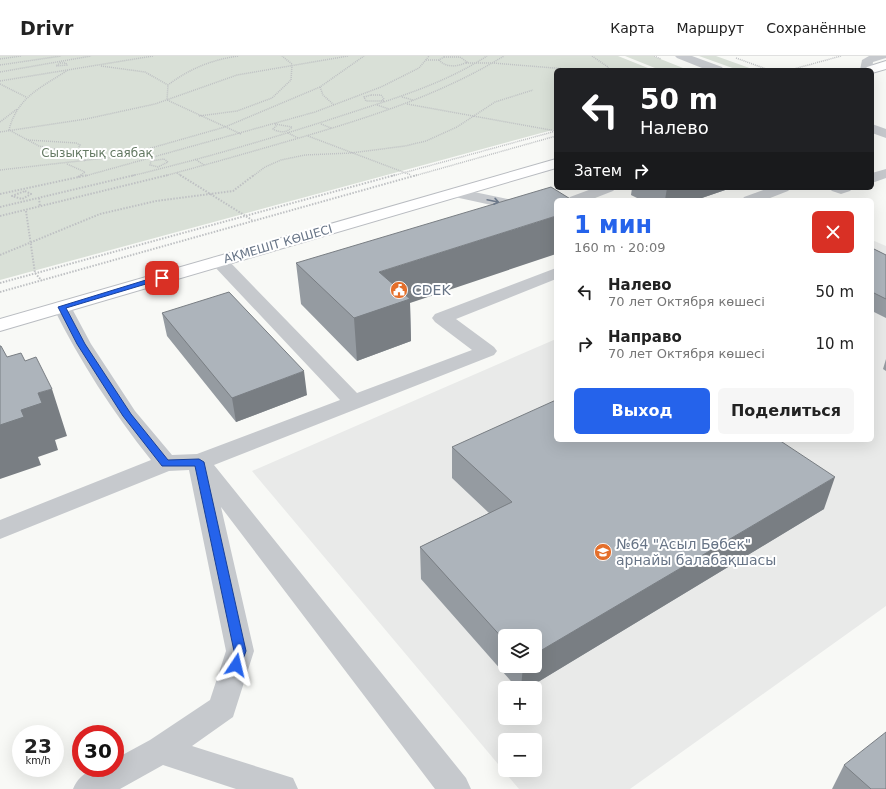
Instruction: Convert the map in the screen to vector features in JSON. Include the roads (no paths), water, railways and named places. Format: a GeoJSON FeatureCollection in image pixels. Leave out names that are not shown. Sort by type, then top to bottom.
{"type":"FeatureCollection","features":[{"type":"Feature","properties":{"kind":"main road"},"geometry":{"type":"LineString","coordinates":[[874,69],[886,65]]}},
{"type":"Feature","properties":{"kind":"main road","name":"АҚМЕШІТ КӨШЕСІ"},"geometry":{"type":"LineString","coordinates":[[0,325],[554,164]]}},
{"type":"Feature","properties":{"kind":"street"},"geometry":{"type":"LineString","coordinates":[[681,56],[713,68]]}},
{"type":"Feature","properties":{"kind":"street"},"geometry":{"type":"LineString","coordinates":[[866,68],[868,60],[882,56]]}},
{"type":"Feature","properties":{"kind":"street"},"geometry":{"type":"LineString","coordinates":[[874,129],[886,134]]}},
{"type":"Feature","properties":{"kind":"street"},"geometry":{"type":"LineString","coordinates":[[874,177],[886,173]]}},
{"type":"Feature","properties":{"kind":"street"},"geometry":{"type":"LineString","coordinates":[[581,198],[603,190]]}},
{"type":"Feature","properties":{"kind":"street"},"geometry":{"type":"LineString","coordinates":[[756,198],[778,190]]}},
{"type":"Feature","properties":{"kind":"street"},"geometry":{"type":"LineString","coordinates":[[455,193],[537,210],[554,206]]}},
{"type":"Feature","properties":{"kind":"street"},"geometry":{"type":"LineString","coordinates":[[219,261],[354,402]]}},
{"type":"Feature","properties":{"kind":"street"},"geometry":{"type":"LineString","coordinates":[[0,530],[166,463],[199,462],[487,351],[442,318],[554,274]]}},
{"type":"Feature","properties":{"kind":"street"},"geometry":{"type":"LineString","coordinates":[[62,307],[81,344],[127,416],[166,463]]}},
{"type":"Feature","properties":{"kind":"street"},"geometry":{"type":"LineString","coordinates":[[89,789],[161,750],[222,708],[240,651],[199,462]]}},
{"type":"Feature","properties":{"kind":"street"},"geometry":{"type":"LineString","coordinates":[[199,462],[455,789]]}},
{"type":"Feature","properties":{"kind":"street"},"geometry":{"type":"LineString","coordinates":[[161,750],[282,789]]}},
{"type":"Feature","properties":{"kind":"place","name":"CDEK"},"geometry":{"type":"Point","coordinates":[399,290]}},
{"type":"Feature","properties":{"kind":"place","name":"№64 \"Асыл Бөбек\" арнайы балабақшасы"},"geometry":{"type":"Point","coordinates":[603,552]}},
{"type":"Feature","properties":{"kind":"park label","name":"Сызықтық саябақ"},"geometry":{"type":"Point","coordinates":[97,153]}}]}
